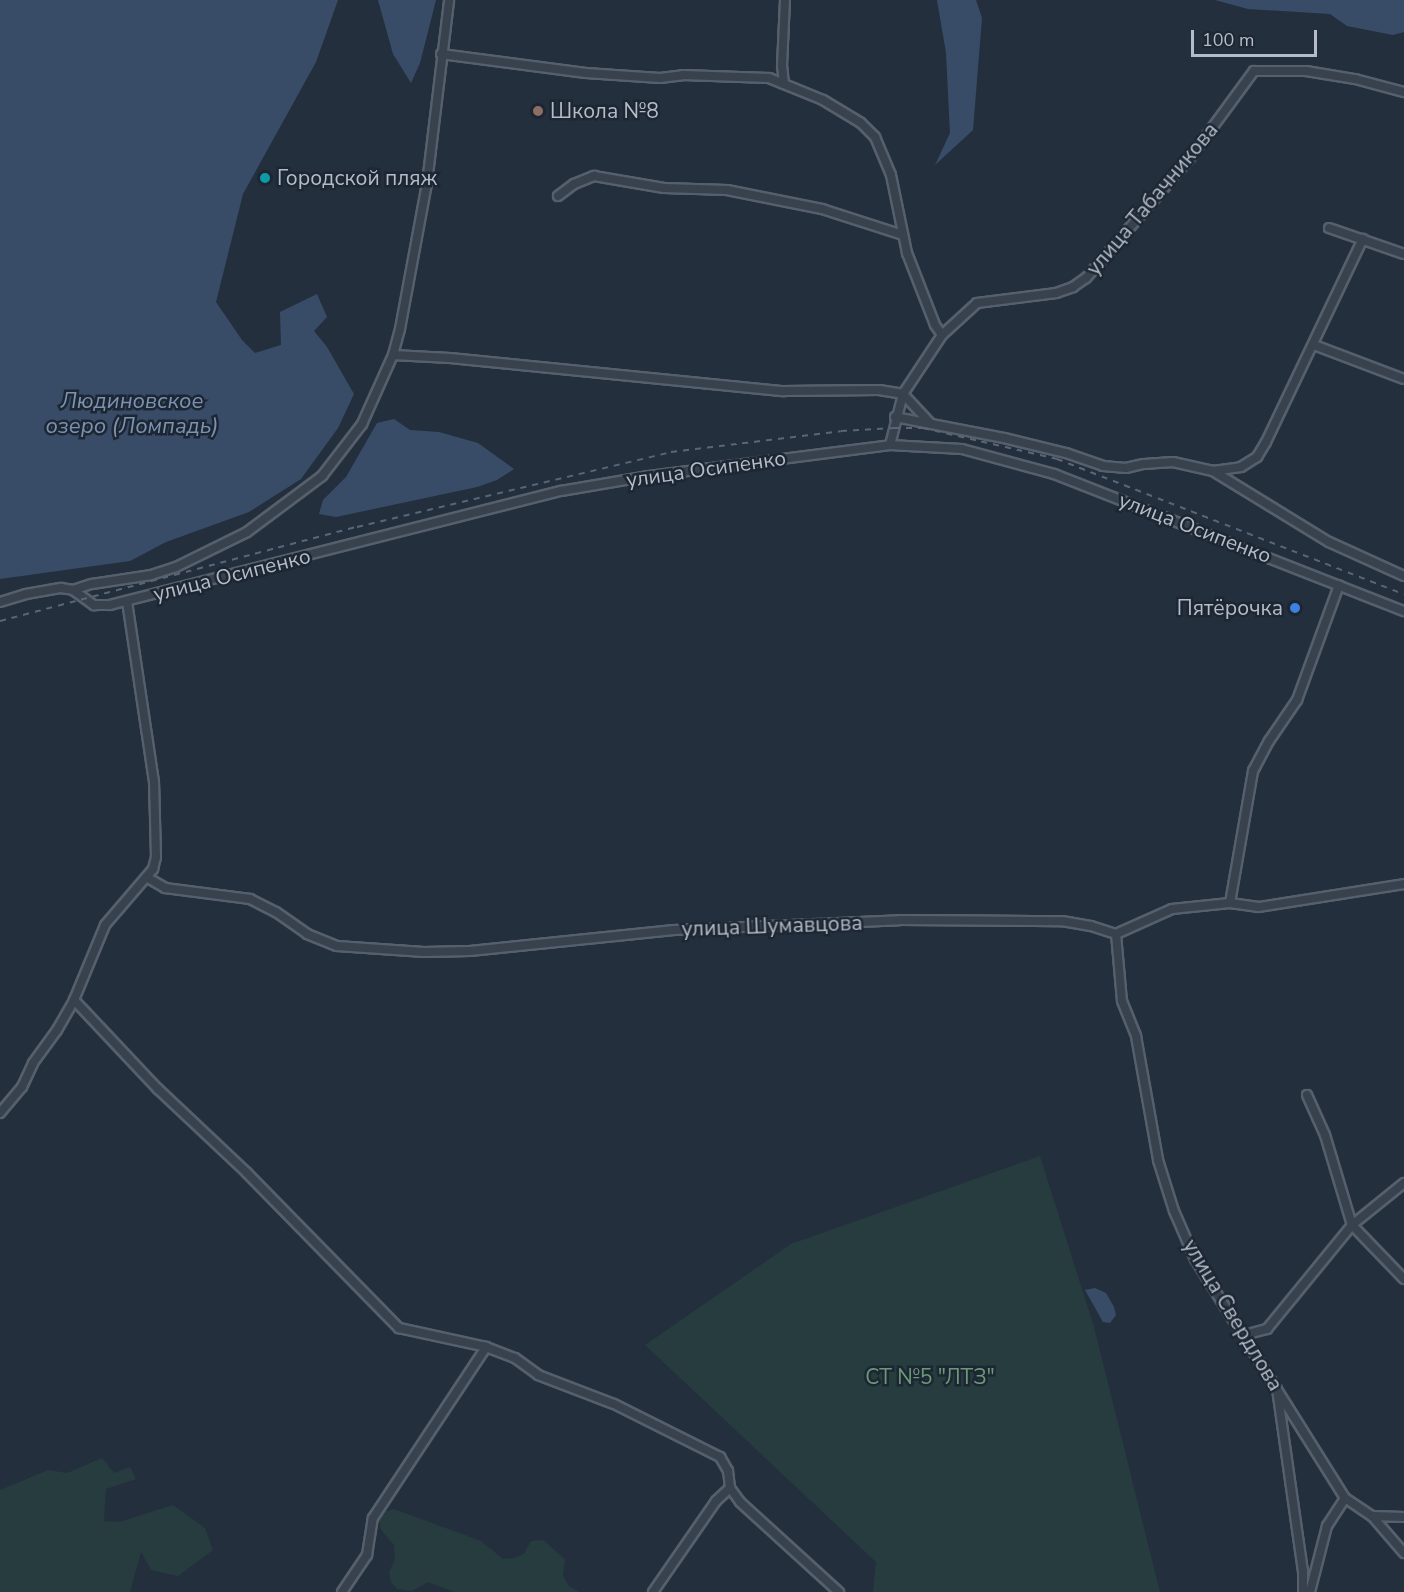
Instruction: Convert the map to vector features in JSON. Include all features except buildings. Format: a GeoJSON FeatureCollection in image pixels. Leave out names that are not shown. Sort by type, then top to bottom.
{"type":"FeatureCollection","features":[{"type":"Feature","properties":{"kind":"street"},"geometry":{"type":"LineString","coordinates":[[73,591],[92,584],[151,575],[176,567],[247,532],[322,476],[362,424],[393,355],[414,259],[427,183],[449,0]]}},
{"type":"Feature","properties":{"kind":"street"},"geometry":{"type":"LineString","coordinates":[[784,84],[782,66],[785,0]]}},
{"type":"Feature","properties":{"kind":"street"},"geometry":{"type":"LineString","coordinates":[[441,54],[585,73],[660,78],[683,75],[769,78],[823,100],[861,123],[875,137],[891,175],[907,253],[934,325],[942,334]]}},
{"type":"Feature","properties":{"kind":"street","name":"улица Табачникова"},"geometry":{"type":"LineString","coordinates":[[891,445],[895,417],[903,394],[942,334],[977,303],[1056,293],[1073,287],[1086,278],[1190,158],[1254,71],[1306,71],[1355,79],[1404,92]]}},
{"type":"Feature","properties":{"kind":"street"},"geometry":{"type":"LineString","coordinates":[[558,196],[574,184],[594,176],[664,188],[727,190],[822,209],[903,235]]}},
{"type":"Feature","properties":{"kind":"street"},"geometry":{"type":"LineString","coordinates":[[1329,228],[1404,254]]}},
{"type":"Feature","properties":{"kind":"street"},"geometry":{"type":"LineString","coordinates":[[1213,471],[1241,467],[1257,457],[1314,345],[1363,239]]}},
{"type":"Feature","properties":{"kind":"street"},"geometry":{"type":"LineString","coordinates":[[1314,345],[1404,379]]}},
{"type":"Feature","properties":{"kind":"street"},"geometry":{"type":"LineString","coordinates":[[393,355],[450,358],[783,391],[879,390],[903,394],[930,424]]}},
{"type":"Feature","properties":{"kind":"street"},"geometry":{"type":"LineString","coordinates":[[895,417],[1066,453],[1103,466],[1126,468],[1173,462],[1213,471],[1329,542],[1404,576]]}},
{"type":"Feature","properties":{"kind":"street","name":"улица Осипенко"},"geometry":{"type":"LineString","coordinates":[[0,602],[50,589],[73,591],[94,605],[110,605],[561,491],[649,476],[891,445],[962,449],[1054,474],[1404,611]]}},
{"type":"Feature","properties":{"kind":"street"},"geometry":{"type":"LineString","coordinates":[[1230,903],[1253,771],[1269,741],[1297,700],[1339,585]]}},
{"type":"Feature","properties":{"kind":"street"},"geometry":{"type":"LineString","coordinates":[[0,1113],[22,1087],[33,1063],[57,1030],[74,1000],[105,925],[147,878],[156,857],[154,782],[127,601]]}},
{"type":"Feature","properties":{"kind":"street","name":"улица Шумавцова"},"geometry":{"type":"LineString","coordinates":[[147,878],[165,888],[250,899],[276,912],[307,934],[337,945],[424,951],[470,951],[674,930],[900,920],[1062,921],[1091,926],[1116,934]]}},
{"type":"Feature","properties":{"kind":"street"},"geometry":{"type":"LineString","coordinates":[[1116,934],[1172,909],[1230,903],[1259,907],[1404,884]]}},
{"type":"Feature","properties":{"kind":"street","name":"улица Свердлова"},"geometry":{"type":"LineString","coordinates":[[1116,934],[1122,1001],[1136,1036],[1158,1161],[1174,1211],[1195,1259],[1345,1497],[1372,1516],[1404,1553]]}},
{"type":"Feature","properties":{"kind":"street"},"geometry":{"type":"LineString","coordinates":[[74,1000],[158,1089],[247,1173],[399,1328],[486,1347],[515,1358],[538,1375],[614,1404],[720,1457],[728,1471],[730,1488],[740,1502],[839,1592]]}},
{"type":"Feature","properties":{"kind":"street"},"geometry":{"type":"LineString","coordinates":[[1307,1095],[1325,1135],[1352,1225],[1404,1280]]}},
{"type":"Feature","properties":{"kind":"street"},"geometry":{"type":"LineString","coordinates":[[1244,1335],[1267,1329],[1352,1225],[1404,1183]]}},
{"type":"Feature","properties":{"kind":"street"},"geometry":{"type":"LineString","coordinates":[[342,1592],[367,1555],[373,1518],[486,1347]]}},
{"type":"Feature","properties":{"kind":"street"},"geometry":{"type":"LineString","coordinates":[[1276,1385],[1303,1571],[1303,1592]]}},
{"type":"Feature","properties":{"kind":"street"},"geometry":{"type":"LineString","coordinates":[[653,1592],[716,1502],[730,1488]]}},
{"type":"Feature","properties":{"kind":"street"},"geometry":{"type":"LineString","coordinates":[[1310,1592],[1327,1526],[1345,1497]]}},
{"type":"Feature","properties":{"kind":"street"},"geometry":{"type":"LineString","coordinates":[[1372,1516],[1404,1517]]}},
{"type":"Feature","properties":{"kind":"green space","name":"СТ №5 \"ЛТЗ\""},"geometry":{"type":"Polygon","coordinates":[[[1040,1156],[1094,1327],[1160,1592],[873,1592],[876,1562],[645,1345],[791,1244],[1040,1156]]]}},
{"type":"Feature","properties":{"kind":"green space"},"geometry":{"type":"Polygon","coordinates":[[[102,1458],[114,1473],[130,1467],[136,1479],[106,1489],[104,1521],[119,1522],[173,1505],[205,1528],[213,1550],[178,1576],[151,1570],[141,1552],[130,1592],[0,1592],[0,1490],[48,1470],[67,1473],[102,1458]]]}},
{"type":"Feature","properties":{"kind":"green space"},"geometry":{"type":"Polygon","coordinates":[[[394,1509],[481,1541],[503,1559],[524,1554],[531,1541],[543,1540],[565,1559],[563,1576],[569,1586],[579,1592],[454,1592],[428,1582],[412,1591],[397,1589],[391,1582],[389,1572],[395,1559],[394,1545],[381,1530],[379,1521],[384,1512],[394,1509]]]}},
{"type":"Feature","properties":{"kind":"water","name":"Людиновское озеро (Ломпадь)"},"geometry":{"type":"Polygon","coordinates":[[[0,0],[338,0],[316,62],[243,194],[216,302],[242,340],[255,353],[281,345],[280,312],[317,294],[327,317],[314,331],[327,347],[354,394],[338,428],[301,479],[249,512],[166,542],[130,561],[0,579],[0,0]]]}},
{"type":"Feature","properties":{"kind":"water"},"geometry":{"type":"Polygon","coordinates":[[[378,0],[436,0],[420,63],[411,83],[393,54],[378,0]]]}},
{"type":"Feature","properties":{"kind":"water"},"geometry":{"type":"Polygon","coordinates":[[[937,0],[976,0],[982,18],[973,130],[935,165],[950,133],[946,53],[937,0]]]}},
{"type":"Feature","properties":{"kind":"water"},"geometry":{"type":"Polygon","coordinates":[[[1215,0],[1404,0],[1404,32],[1393,35],[1347,26],[1330,14],[1248,9],[1215,0]]]}},
{"type":"Feature","properties":{"kind":"water"},"geometry":{"type":"Polygon","coordinates":[[[394,419],[410,430],[439,432],[478,443],[514,469],[497,480],[477,487],[336,517],[319,514],[323,500],[346,477],[377,423],[394,419]]]}},
{"type":"Feature","properties":{"kind":"water"},"geometry":{"type":"Polygon","coordinates":[[[1095,1288],[1106,1293],[1114,1307],[1116,1315],[1110,1323],[1103,1322],[1085,1290],[1095,1288]]]}},
{"type":"Feature","properties":{"kind":"railway"},"geometry":{"type":"LineString","coordinates":[[0,621],[357,527],[671,452],[841,431],[894,428],[923,428],[1057,459],[1404,594]]}},
{"type":"Feature","properties":{"kind":"place","name":"Школа №8"},"geometry":{"type":"Point","coordinates":[538,111]}},
{"type":"Feature","properties":{"kind":"place","name":"Городской пляж"},"geometry":{"type":"Point","coordinates":[265,178]}},
{"type":"Feature","properties":{"kind":"place","name":"Пятёрочка"},"geometry":{"type":"Point","coordinates":[1295,608]}}]}
